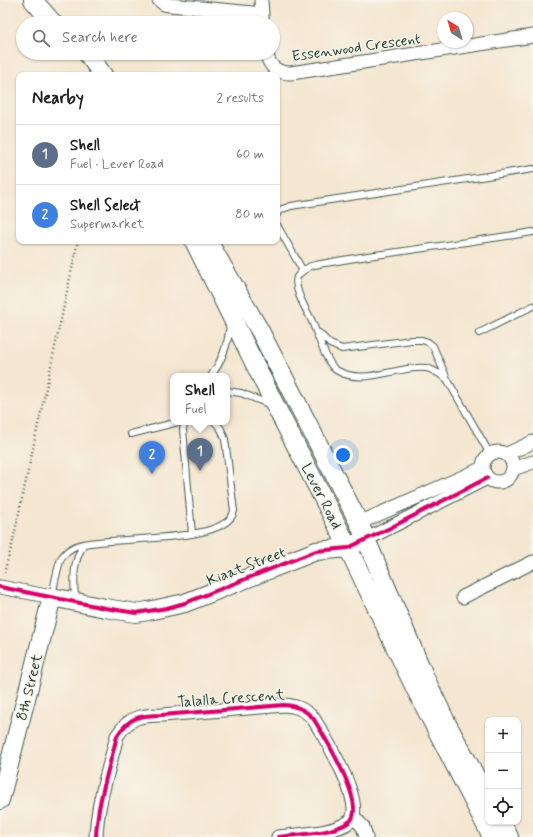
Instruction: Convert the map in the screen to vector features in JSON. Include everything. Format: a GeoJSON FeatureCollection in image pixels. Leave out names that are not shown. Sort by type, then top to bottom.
{"type":"FeatureCollection","features":[{"type":"Feature","properties":{"kind":"main road"},"geometry":{"type":"LineString","coordinates":[[34,0],[47,16]]}},
{"type":"Feature","properties":{"kind":"main road"},"geometry":{"type":"LineString","coordinates":[[45,0],[58,16]]}},
{"type":"Feature","properties":{"kind":"main road"},"geometry":{"type":"LineString","coordinates":[[84,60],[92,72]]}},
{"type":"Feature","properties":{"kind":"main road"},"geometry":{"type":"LineString","coordinates":[[92,60],[101,72]]}},
{"type":"Feature","properties":{"kind":"main road","name":"Lever Road"},"geometry":{"type":"LineString","coordinates":[[195,244],[276,408],[340,531],[418,694],[492,837]]}},
{"type":"Feature","properties":{"kind":"main road","name":"Lever Road"},"geometry":{"type":"LineString","coordinates":[[210,244],[260,331],[363,531],[426,680],[447,724],[485,794]]}},
{"type":"Feature","properties":{"kind":"main road","name":"Kiaat Street"},"geometry":{"type":"LineString","coordinates":[[316,551],[340,531],[363,531]]}},
{"type":"Feature","properties":{"kind":"main road","name":"Kiaat Street"},"geometry":{"type":"LineString","coordinates":[[52,597],[136,613],[167,608],[185,603],[316,551],[348,548],[363,531]]}},
{"type":"Feature","properties":{"kind":"main road","name":"8th Street"},"geometry":{"type":"LineString","coordinates":[[0,800],[52,597]]}},
{"type":"Feature","properties":{"kind":"main road"},"geometry":{"type":"LineString","coordinates":[[503,825],[509,837]]}},
{"type":"Feature","properties":{"kind":"street"},"geometry":{"type":"LineString","coordinates":[[159,0],[164,4],[242,16]]}},
{"type":"Feature","properties":{"kind":"street"},"geometry":{"type":"LineString","coordinates":[[261,0],[262,16]]}},
{"type":"Feature","properties":{"kind":"street","name":"Essenwood Crescent"},"geometry":{"type":"LineString","coordinates":[[268,60],[276,70],[291,73],[533,36]]}},
{"type":"Feature","properties":{"kind":"street"},"geometry":{"type":"LineString","coordinates":[[507,454],[513,462],[511,475],[506,480],[500,482],[493,481],[485,473],[485,459],[490,454],[497,452],[507,454],[533,442]]}},
{"type":"Feature","properties":{"kind":"street"},"geometry":{"type":"LineString","coordinates":[[513,469],[533,462]]}},
{"type":"Feature","properties":{"kind":"street","name":"Kiaat Street"},"geometry":{"type":"LineString","coordinates":[[363,531],[485,473]]}},
{"type":"Feature","properties":{"kind":"street","name":"Kiaat Street"},"geometry":{"type":"LineString","coordinates":[[363,531],[485,473]]}},
{"type":"Feature","properties":{"kind":"street"},"geometry":{"type":"LineString","coordinates":[[463,597],[533,562]]}},
{"type":"Feature","properties":{"kind":"street","name":"Kiaat Street"},"geometry":{"type":"LineString","coordinates":[[0,587],[52,597]]}},
{"type":"Feature","properties":{"kind":"street","name":"Talalla Crescent"},"geometry":{"type":"LineString","coordinates":[[96,837],[96,824],[117,736],[128,723],[135,718],[145,715],[162,715],[284,705],[299,707],[305,710],[313,718],[348,784],[354,804],[354,817],[363,827],[366,837]]}},
{"type":"Feature","properties":{"kind":"street"},"geometry":{"type":"LineString","coordinates":[[278,837],[330,830],[350,821],[354,817]]}},
{"type":"Feature","properties":{"kind":"lane"},"geometry":{"type":"LineString","coordinates":[[280,210],[291,206],[533,169]]}},
{"type":"Feature","properties":{"kind":"lane"},"geometry":{"type":"LineString","coordinates":[[280,230],[303,271]]}},
{"type":"Feature","properties":{"kind":"lane"},"geometry":{"type":"LineString","coordinates":[[447,379],[427,368],[378,375],[359,376],[347,375],[336,370],[330,365],[316,330],[298,292],[297,277],[303,271],[312,266],[533,232]]}},
{"type":"Feature","properties":{"kind":"lane"},"geometry":{"type":"LineString","coordinates":[[479,333],[533,306]]}},
{"type":"Feature","properties":{"kind":"lane"},"geometry":{"type":"LineString","coordinates":[[213,373],[219,365],[229,337],[231,318]]}},
{"type":"Feature","properties":{"kind":"lane"},"geometry":{"type":"LineString","coordinates":[[316,330],[330,344],[342,349],[412,340],[422,340],[428,342],[433,346],[438,355],[447,379],[490,454]]}},
{"type":"Feature","properties":{"kind":"lane"},"geometry":{"type":"LineString","coordinates":[[230,391],[241,393],[276,408]]}},
{"type":"Feature","properties":{"kind":"lane"},"geometry":{"type":"LineString","coordinates":[[131,434],[170,424]]}},
{"type":"Feature","properties":{"kind":"lane"},"geometry":{"type":"LineString","coordinates":[[184,425],[183,429],[192,534]]}},
{"type":"Feature","properties":{"kind":"lane"},"geometry":{"type":"LineString","coordinates":[[52,597],[61,558],[72,548],[84,544],[99,542],[139,540],[192,534],[221,526],[233,517],[233,499],[225,439],[217,425]]}},
{"type":"Feature","properties":{"kind":"lane"},"geometry":{"type":"LineString","coordinates":[[75,602],[74,570],[77,556],[84,544]]}},
{"type":"Feature","properties":{"kind":"path"},"geometry":{"type":"LineString","coordinates":[[0,587],[12,545],[77,244]]}},
{"type":"Feature","properties":{"kind":"cycle path"},"geometry":{"type":"LineString","coordinates":[[0,587],[136,613],[167,608],[185,603],[316,551],[348,548],[487,478]]}},
{"type":"Feature","properties":{"kind":"cycle path"},"geometry":{"type":"LineString","coordinates":[[96,837],[101,799],[117,736],[131,721],[136,718],[147,716],[284,705],[300,708],[313,718],[334,754],[349,787],[353,802],[354,814],[349,822],[334,829],[315,833],[278,837]]}},
{"type":"Feature","properties":{"kind":"place","name":"Shell"},"geometry":{"type":"Point","coordinates":[200,471]}},
{"type":"Feature","properties":{"kind":"place","name":"Shell Select"},"geometry":{"type":"Point","coordinates":[152,474]}}]}
